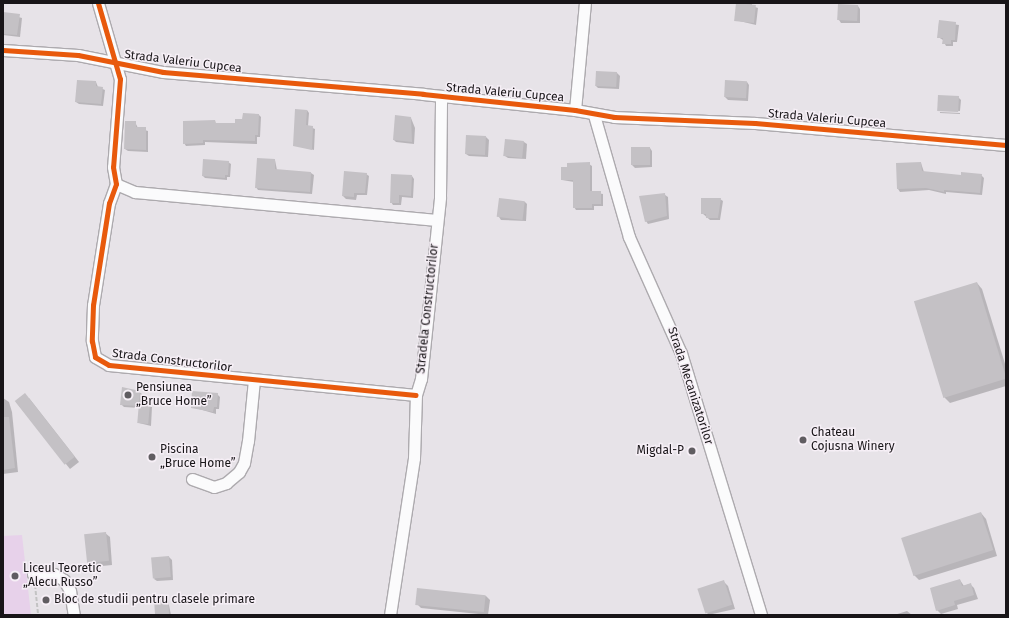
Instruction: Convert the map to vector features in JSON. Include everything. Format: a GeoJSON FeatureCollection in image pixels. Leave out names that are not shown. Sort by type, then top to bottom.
{"type":"FeatureCollection","features":[{"type":"Feature","properties":{"kind":"street","name":"Strada Constructorilor"},"geometry":{"type":"LineString","coordinates":[[98,3],[120,79],[113,167],[116,184],[109,203],[93,305],[92,341],[95,357],[109,365],[416,395]]}},
{"type":"Feature","properties":{"kind":"street"},"geometry":{"type":"LineString","coordinates":[[575,110],[585,3]]}},
{"type":"Feature","properties":{"kind":"street","name":"Strada Valeriu Cupcea"},"geometry":{"type":"LineString","coordinates":[[3,50],[78,55],[116,64],[163,72],[423,94],[575,110],[594,115],[763,124],[1006,145]]}},
{"type":"Feature","properties":{"kind":"street","name":"Stradela Constructorilor"},"geometry":{"type":"LineString","coordinates":[[390,615],[414,458],[416,395],[421,379],[440,197],[441,97]]}},
{"type":"Feature","properties":{"kind":"street","name":"Strada Mecanizatorilor"},"geometry":{"type":"LineString","coordinates":[[594,115],[629,237],[681,353],[761,615]]}},
{"type":"Feature","properties":{"kind":"street"},"geometry":{"type":"LineString","coordinates":[[116,184],[135,192],[437,220]]}},
{"type":"Feature","properties":{"kind":"street"},"geometry":{"type":"LineString","coordinates":[[192,479],[214,486],[226,483],[239,472],[244,463],[248,440],[254,380]]}},
{"type":"Feature","properties":{"kind":"street"},"geometry":{"type":"LineString","coordinates":[[33,574],[54,574],[64,580],[70,591],[74,615]]}},
{"type":"Feature","properties":{"kind":"path"},"geometry":{"type":"LineString","coordinates":[[33,574],[38,615]]}},
{"type":"Feature","properties":{"kind":"shaded area","name":"Liceul Teoretic „Alecu Russo”"},"geometry":{"type":"Polygon","coordinates":[[[22,535],[31,615],[3,615],[3,536],[22,535]]]}},
{"type":"Feature","properties":{"kind":"building"},"geometry":{"type":"Polygon","coordinates":[[[736,3],[756,5],[754,23],[734,21],[736,3]]]}},
{"type":"Feature","properties":{"kind":"building"},"geometry":{"type":"Polygon","coordinates":[[[838,4],[858,5],[857,21],[837,20],[838,4]]]}},
{"type":"Feature","properties":{"kind":"building"},"geometry":{"type":"Polygon","coordinates":[[[3,12],[20,14],[17,35],[3,34],[3,12]]]}},
{"type":"Feature","properties":{"kind":"building"},"geometry":{"type":"Polygon","coordinates":[[[939,20],[956,22],[955,40],[951,40],[951,44],[942,44],[943,38],[937,38],[939,20]]]}},
{"type":"Feature","properties":{"kind":"building"},"geometry":{"type":"Polygon","coordinates":[[[596,71],[617,72],[616,87],[595,86],[596,71]]]}},
{"type":"Feature","properties":{"kind":"building"},"geometry":{"type":"Polygon","coordinates":[[[77,80],[96,81],[96,86],[103,87],[101,104],[75,102],[77,80]]]}},
{"type":"Feature","properties":{"kind":"building"},"geometry":{"type":"Polygon","coordinates":[[[725,80],[747,81],[746,98],[724,97],[725,80]]]}},
{"type":"Feature","properties":{"kind":"building"},"geometry":{"type":"Polygon","coordinates":[[[938,95],[959,96],[958,112],[937,111],[938,95]]]}},
{"type":"Feature","properties":{"kind":"building"},"geometry":{"type":"Polygon","coordinates":[[[295,109],[307,110],[306,125],[313,126],[312,150],[293,146],[295,109]]]}},
{"type":"Feature","properties":{"kind":"building"},"geometry":{"type":"Polygon","coordinates":[[[243,113],[259,114],[258,135],[255,135],[255,141],[203,140],[203,143],[183,144],[183,121],[215,120],[216,123],[235,123],[235,119],[242,119],[243,113]]]}},
{"type":"Feature","properties":{"kind":"building"},"geometry":{"type":"Polygon","coordinates":[[[395,115],[411,117],[412,142],[393,140],[395,115]]]}},
{"type":"Feature","properties":{"kind":"building"},"geometry":{"type":"Polygon","coordinates":[[[125,121],[136,121],[136,127],[146,127],[146,150],[124,149],[125,121]]]}},
{"type":"Feature","properties":{"kind":"building"},"geometry":{"type":"Polygon","coordinates":[[[466,135],[486,136],[485,155],[465,154],[466,135]]]}},
{"type":"Feature","properties":{"kind":"building"},"geometry":{"type":"Polygon","coordinates":[[[505,139],[524,141],[522,158],[503,156],[505,139]]]}},
{"type":"Feature","properties":{"kind":"building"},"geometry":{"type":"Polygon","coordinates":[[[631,147],[650,147],[650,165],[631,165],[631,147]]]}},
{"type":"Feature","properties":{"kind":"building"},"geometry":{"type":"Polygon","coordinates":[[[257,158],[275,159],[275,169],[311,172],[310,192],[255,188],[257,158]]]}},
{"type":"Feature","properties":{"kind":"building"},"geometry":{"type":"Polygon","coordinates":[[[203,159],[229,161],[228,175],[225,175],[225,178],[202,176],[203,159]]]}},
{"type":"Feature","properties":{"kind":"building"},"geometry":{"type":"Polygon","coordinates":[[[590,162],[590,191],[601,191],[601,204],[592,204],[592,208],[573,208],[573,180],[561,180],[561,167],[567,167],[567,163],[590,162]]]}},
{"type":"Feature","properties":{"kind":"building"},"geometry":{"type":"Polygon","coordinates":[[[921,162],[922,171],[961,175],[961,172],[982,174],[980,193],[944,190],[944,192],[926,188],[897,189],[896,163],[921,162]]]}},
{"type":"Feature","properties":{"kind":"building"},"geometry":{"type":"Polygon","coordinates":[[[344,171],[367,173],[365,193],[354,193],[354,197],[342,196],[344,171]]]}},
{"type":"Feature","properties":{"kind":"building"},"geometry":{"type":"Polygon","coordinates":[[[391,174],[412,175],[411,196],[399,195],[399,203],[390,203],[391,174]]]}},
{"type":"Feature","properties":{"kind":"building"},"geometry":{"type":"Polygon","coordinates":[[[665,193],[667,216],[645,222],[639,196],[665,193]]]}},
{"type":"Feature","properties":{"kind":"building"},"geometry":{"type":"Polygon","coordinates":[[[499,198],[525,201],[522,220],[497,217],[499,198]]]}},
{"type":"Feature","properties":{"kind":"building"},"geometry":{"type":"Polygon","coordinates":[[[701,198],[721,198],[718,218],[706,218],[706,214],[701,214],[701,198]]]}},
{"type":"Feature","properties":{"kind":"building"},"geometry":{"type":"Polygon","coordinates":[[[977,282],[1006,379],[943,398],[914,301],[977,282]]]}},
{"type":"Feature","properties":{"kind":"building"},"geometry":{"type":"Polygon","coordinates":[[[122,387],[140,391],[139,406],[120,405],[122,387]]]}},
{"type":"Feature","properties":{"kind":"building"},"geometry":{"type":"Polygon","coordinates":[[[192,391],[218,393],[217,407],[214,407],[213,412],[191,408],[192,391]]]}},
{"type":"Feature","properties":{"kind":"building"},"geometry":{"type":"Polygon","coordinates":[[[25,393],[75,457],[65,465],[15,401],[25,393]]]}},
{"type":"Feature","properties":{"kind":"building"},"geometry":{"type":"Polygon","coordinates":[[[139,403],[150,404],[148,424],[137,423],[139,403]]]}},
{"type":"Feature","properties":{"kind":"building"},"geometry":{"type":"Polygon","coordinates":[[[3,417],[9,417],[15,468],[3,470],[3,417]]]}},
{"type":"Feature","properties":{"kind":"building"},"geometry":{"type":"Polygon","coordinates":[[[981,512],[993,550],[913,576],[901,538],[981,512]]]}},
{"type":"Feature","properties":{"kind":"building"},"geometry":{"type":"Polygon","coordinates":[[[106,532],[109,561],[87,563],[84,534],[106,532]]]}},
{"type":"Feature","properties":{"kind":"building"},"geometry":{"type":"Polygon","coordinates":[[[169,556],[171,577],[153,578],[151,558],[169,556]]]}},
{"type":"Feature","properties":{"kind":"building"},"geometry":{"type":"Polygon","coordinates":[[[960,579],[962,586],[971,583],[974,595],[954,601],[955,605],[936,611],[930,588],[960,579]]]}},
{"type":"Feature","properties":{"kind":"building"},"geometry":{"type":"Polygon","coordinates":[[[724,580],[732,605],[705,613],[697,589],[724,580]]]}},
{"type":"Feature","properties":{"kind":"building"},"geometry":{"type":"Polygon","coordinates":[[[417,588],[486,595],[484,612],[415,605],[417,588]]]}},
{"type":"Feature","properties":{"kind":"building"},"geometry":{"type":"Polygon","coordinates":[[[168,599],[169,615],[155,615],[154,600],[168,599]]]}},
{"type":"Feature","properties":{"kind":"cycle path"},"geometry":{"type":"LineString","coordinates":[[98,3],[120,79],[113,167],[116,184],[109,203],[93,305],[92,341],[95,357],[109,365],[416,395]]}},
{"type":"Feature","properties":{"kind":"cycle path"},"geometry":{"type":"LineString","coordinates":[[3,50],[78,55],[163,72],[423,94],[575,110],[614,117],[755,123],[1006,145]]}},
{"type":"Feature","properties":{"kind":"place","name":"Pensiunea „Bruce Home”"},"geometry":{"type":"Point","coordinates":[128,395]}},
{"type":"Feature","properties":{"kind":"place","name":"Chateau Cojusna Winery"},"geometry":{"type":"Point","coordinates":[803,440]}},
{"type":"Feature","properties":{"kind":"place","name":"Migdal-P"},"geometry":{"type":"Point","coordinates":[692,451]}},
{"type":"Feature","properties":{"kind":"place","name":"Piscina „Bruce Home”"},"geometry":{"type":"Point","coordinates":[152,457]}},
{"type":"Feature","properties":{"kind":"place","name":"Liceul Teoretic „Alecu Russo”"},"geometry":{"type":"Point","coordinates":[15,576]}},
{"type":"Feature","properties":{"kind":"place","name":"Bloc de studii pentru clasele primare"},"geometry":{"type":"Point","coordinates":[46,600]}}]}
